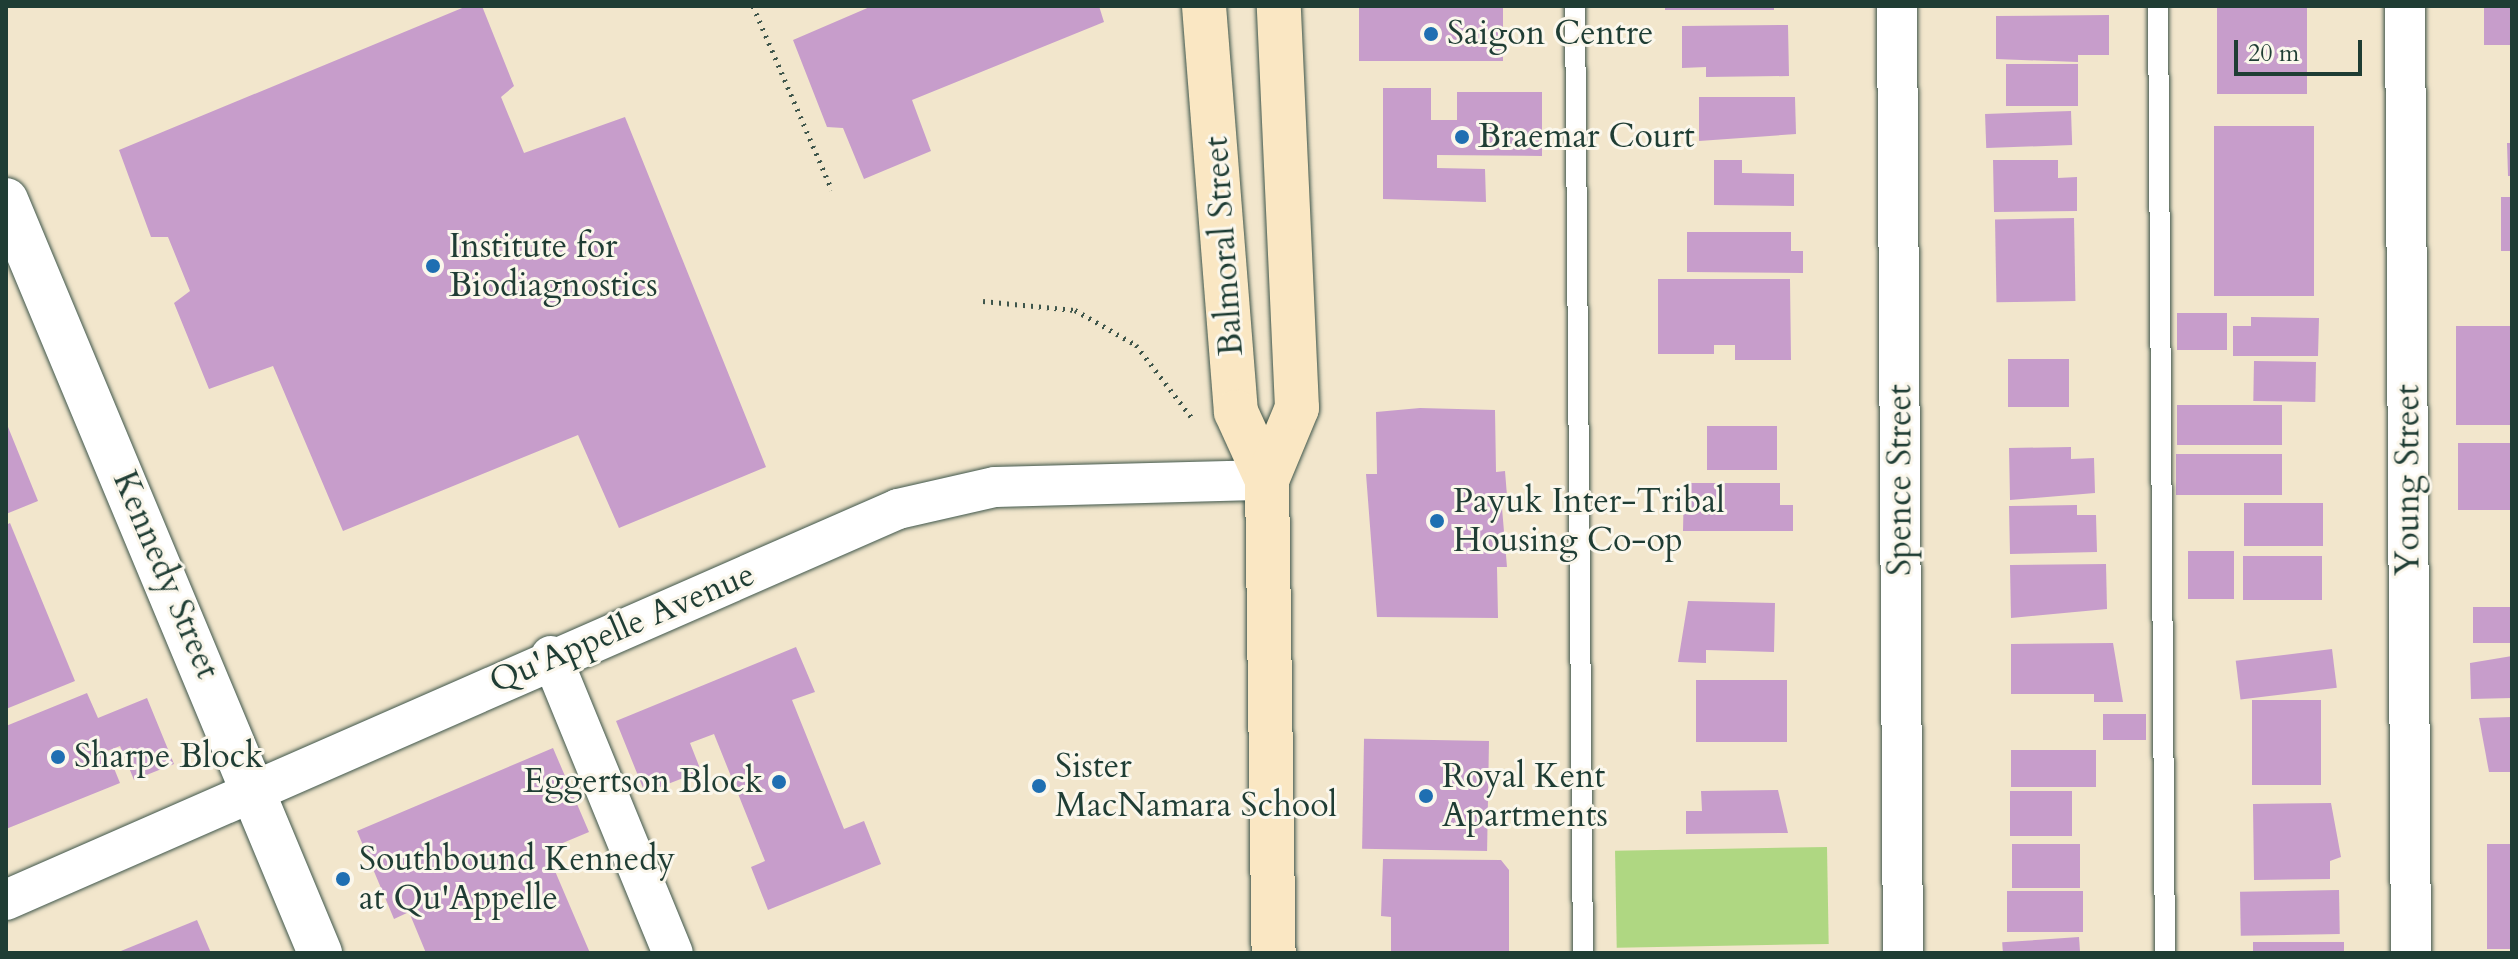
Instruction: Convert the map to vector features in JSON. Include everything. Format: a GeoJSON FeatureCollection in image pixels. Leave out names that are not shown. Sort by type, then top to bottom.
{"type":"FeatureCollection","features":[{"type":"Feature","properties":{"kind":"main road","name":"Balmoral Street"},"geometry":{"type":"LineString","coordinates":[[1204,6],[1236,412],[1267,480]]}},
{"type":"Feature","properties":{"kind":"main road","name":"Balmoral Street"},"geometry":{"type":"LineString","coordinates":[[1274,953],[1267,480],[1297,408],[1279,6]]}},
{"type":"Feature","properties":{"kind":"street","name":"Spence Street"},"geometry":{"type":"LineString","coordinates":[[1897,6],[1903,953]]}},
{"type":"Feature","properties":{"kind":"street","name":"Young Street"},"geometry":{"type":"LineString","coordinates":[[2405,6],[2411,953]]}},
{"type":"Feature","properties":{"kind":"street","name":"Kennedy Street"},"geometry":{"type":"LineString","coordinates":[[6,200],[320,953]]}},
{"type":"Feature","properties":{"kind":"street","name":"Qu'Appelle Avenue"},"geometry":{"type":"LineString","coordinates":[[6,900],[551,656],[898,509],[957,492],[1267,480]]}},
{"type":"Feature","properties":{"kind":"street"},"geometry":{"type":"LineString","coordinates":[[551,656],[673,953]]}},
{"type":"Feature","properties":{"kind":"lane"},"geometry":{"type":"LineString","coordinates":[[1575,6],[1583,953]]}},
{"type":"Feature","properties":{"kind":"lane"},"geometry":{"type":"LineString","coordinates":[[2158,6],[2165,953]]}},
{"type":"Feature","properties":{"kind":"path"},"geometry":{"type":"LineString","coordinates":[[753,6],[832,190]]}},
{"type":"Feature","properties":{"kind":"path"},"geometry":{"type":"LineString","coordinates":[[983,301],[1075,310],[1136,345],[1196,423]]}},
{"type":"Feature","properties":{"kind":"green space"},"geometry":{"type":"Polygon","coordinates":[[[1827,847],[1829,944],[1617,948],[1615,851],[1827,847]]]}},
{"type":"Feature","properties":{"kind":"building","name":"Institute for Biodiagnostics"},"geometry":{"type":"Polygon","coordinates":[[[467,6],[482,6],[514,86],[501,97],[524,153],[625,117],[766,467],[619,528],[578,435],[343,531],[273,366],[209,389],[174,303],[190,291],[168,237],[151,237],[119,150],[467,6]]]}},
{"type":"Feature","properties":{"kind":"building"},"geometry":{"type":"Polygon","coordinates":[[[872,6],[1099,6],[1104,22],[912,100],[931,151],[864,179],[843,128],[827,127],[793,40],[872,6]]]}},
{"type":"Feature","properties":{"kind":"building","name":"Saigon Centre"},"geometry":{"type":"Polygon","coordinates":[[[1359,6],[1503,6],[1503,61],[1359,61],[1359,6]]]}},
{"type":"Feature","properties":{"kind":"building"},"geometry":{"type":"Polygon","coordinates":[[[1665,6],[1774,6],[1774,10],[1665,10],[1665,6]]]}},
{"type":"Feature","properties":{"kind":"building"},"geometry":{"type":"Polygon","coordinates":[[[2217,6],[2307,6],[2307,94],[2217,94],[2217,6]]]}},
{"type":"Feature","properties":{"kind":"building"},"geometry":{"type":"Polygon","coordinates":[[[2484,6],[2512,6],[2512,45],[2484,45],[2484,6]]]}},
{"type":"Feature","properties":{"kind":"building"},"geometry":{"type":"Polygon","coordinates":[[[2109,15],[2109,55],[2078,55],[2078,62],[1996,59],[1996,16],[2109,15]]]}},
{"type":"Feature","properties":{"kind":"building"},"geometry":{"type":"Polygon","coordinates":[[[1788,25],[1789,76],[1706,77],[1706,67],[1682,68],[1682,26],[1788,25]]]}},
{"type":"Feature","properties":{"kind":"building"},"geometry":{"type":"Polygon","coordinates":[[[2006,64],[2078,64],[2078,106],[2006,106],[2006,64]]]}},
{"type":"Feature","properties":{"kind":"building","name":"Braemar Court"},"geometry":{"type":"Polygon","coordinates":[[[1383,88],[1431,88],[1431,120],[1457,120],[1457,92],[1542,92],[1542,156],[1437,155],[1437,168],[1485,169],[1486,202],[1383,199],[1383,88]]]}},
{"type":"Feature","properties":{"kind":"building"},"geometry":{"type":"Polygon","coordinates":[[[1699,97],[1795,97],[1796,134],[1699,141],[1699,97]]]}},
{"type":"Feature","properties":{"kind":"building"},"geometry":{"type":"Polygon","coordinates":[[[2071,111],[2072,145],[1986,148],[1985,114],[2071,111]]]}},
{"type":"Feature","properties":{"kind":"building"},"geometry":{"type":"Polygon","coordinates":[[[2214,126],[2314,126],[2314,296],[2214,296],[2214,126]]]}},
{"type":"Feature","properties":{"kind":"building"},"geometry":{"type":"Polygon","coordinates":[[[2507,143],[2512,143],[2512,176],[2508,176],[2507,143]]]}},
{"type":"Feature","properties":{"kind":"building"},"geometry":{"type":"Polygon","coordinates":[[[1714,160],[1742,160],[1742,173],[1794,174],[1794,206],[1714,205],[1714,160]]]}},
{"type":"Feature","properties":{"kind":"building"},"geometry":{"type":"Polygon","coordinates":[[[1993,160],[2058,160],[2058,178],[2077,177],[2077,211],[1994,212],[1993,160]]]}},
{"type":"Feature","properties":{"kind":"building"},"geometry":{"type":"Polygon","coordinates":[[[2501,197],[2512,197],[2512,251],[2501,251],[2501,197]]]}},
{"type":"Feature","properties":{"kind":"building"},"geometry":{"type":"Polygon","coordinates":[[[2074,218],[2075,301],[1996,302],[1995,219],[2074,218]]]}},
{"type":"Feature","properties":{"kind":"building"},"geometry":{"type":"Polygon","coordinates":[[[1687,232],[1791,232],[1791,251],[1803,251],[1803,273],[1687,272],[1687,232]]]}},
{"type":"Feature","properties":{"kind":"building"},"geometry":{"type":"Polygon","coordinates":[[[1658,279],[1790,279],[1791,360],[1735,360],[1735,345],[1714,345],[1714,354],[1658,354],[1658,279]]]}},
{"type":"Feature","properties":{"kind":"building"},"geometry":{"type":"Polygon","coordinates":[[[2177,313],[2227,313],[2227,350],[2177,350],[2177,313]]]}},
{"type":"Feature","properties":{"kind":"building"},"geometry":{"type":"Polygon","coordinates":[[[2251,317],[2319,318],[2318,356],[2233,356],[2233,326],[2251,326],[2251,317]]]}},
{"type":"Feature","properties":{"kind":"building"},"geometry":{"type":"Polygon","coordinates":[[[2456,326],[2510,326],[2510,425],[2456,425],[2456,326]]]}},
{"type":"Feature","properties":{"kind":"building"},"geometry":{"type":"Polygon","coordinates":[[[2008,359],[2069,359],[2069,407],[2008,407],[2008,359]]]}},
{"type":"Feature","properties":{"kind":"building"},"geometry":{"type":"Polygon","coordinates":[[[2254,361],[2316,362],[2315,402],[2253,401],[2254,361]]]}},
{"type":"Feature","properties":{"kind":"building"},"geometry":{"type":"Polygon","coordinates":[[[2177,405],[2282,405],[2282,445],[2177,445],[2177,405]]]}},
{"type":"Feature","properties":{"kind":"building","name":"Payuk Inter-Tribal Housing Co-op"},"geometry":{"type":"Polygon","coordinates":[[[1420,408],[1495,410],[1496,472],[1505,471],[1507,496],[1501,496],[1507,567],[1497,567],[1498,618],[1377,617],[1366,474],[1377,474],[1376,412],[1420,408]]]}},
{"type":"Feature","properties":{"kind":"building"},"geometry":{"type":"Polygon","coordinates":[[[6,422],[38,501],[6,514],[6,422]]]}},
{"type":"Feature","properties":{"kind":"building"},"geometry":{"type":"Polygon","coordinates":[[[1707,426],[1777,426],[1777,470],[1707,470],[1707,426]]]}},
{"type":"Feature","properties":{"kind":"building"},"geometry":{"type":"Polygon","coordinates":[[[2458,443],[2512,443],[2512,510],[2458,510],[2458,443]]]}},
{"type":"Feature","properties":{"kind":"building"},"geometry":{"type":"Polygon","coordinates":[[[2071,447],[2071,459],[2094,458],[2095,493],[2010,500],[2009,448],[2071,447]]]}},
{"type":"Feature","properties":{"kind":"building"},"geometry":{"type":"Polygon","coordinates":[[[2176,454],[2282,454],[2282,495],[2176,495],[2176,454]]]}},
{"type":"Feature","properties":{"kind":"building"},"geometry":{"type":"Polygon","coordinates":[[[1684,483],[1780,483],[1780,505],[1793,505],[1793,531],[1683,531],[1684,483]]]}},
{"type":"Feature","properties":{"kind":"building"},"geometry":{"type":"Polygon","coordinates":[[[2244,503],[2323,503],[2323,546],[2244,546],[2244,503]]]}},
{"type":"Feature","properties":{"kind":"building"},"geometry":{"type":"Polygon","coordinates":[[[2077,505],[2077,515],[2096,515],[2097,552],[2010,554],[2009,506],[2077,505]]]}},
{"type":"Feature","properties":{"kind":"building"},"geometry":{"type":"Polygon","coordinates":[[[10,523],[75,681],[6,709],[6,525],[10,523]]]}},
{"type":"Feature","properties":{"kind":"building"},"geometry":{"type":"Polygon","coordinates":[[[2188,551],[2234,551],[2234,599],[2188,599],[2188,551]]]}},
{"type":"Feature","properties":{"kind":"building"},"geometry":{"type":"Polygon","coordinates":[[[2243,556],[2322,556],[2322,600],[2243,600],[2243,556]]]}},
{"type":"Feature","properties":{"kind":"building"},"geometry":{"type":"Polygon","coordinates":[[[2106,564],[2107,609],[2011,618],[2010,565],[2106,564]]]}},
{"type":"Feature","properties":{"kind":"building"},"geometry":{"type":"Polygon","coordinates":[[[1688,601],[1775,603],[1774,652],[1706,650],[1706,663],[1678,662],[1688,601]]]}},
{"type":"Feature","properties":{"kind":"building"},"geometry":{"type":"Polygon","coordinates":[[[2473,607],[2512,607],[2512,643],[2473,643],[2473,607]]]}},
{"type":"Feature","properties":{"kind":"building"},"geometry":{"type":"Polygon","coordinates":[[[2113,643],[2123,702],[2094,702],[2094,694],[2011,694],[2011,644],[2113,643]]]}},
{"type":"Feature","properties":{"kind":"building","name":"Eggertson Block"},"geometry":{"type":"Polygon","coordinates":[[[796,647],[815,692],[792,700],[844,829],[864,821],[881,864],[768,910],[751,867],[765,861],[714,734],[690,743],[701,771],[645,793],[616,721],[796,647]]]}},
{"type":"Feature","properties":{"kind":"building"},"geometry":{"type":"Polygon","coordinates":[[[2332,649],[2337,688],[2240,700],[2236,661],[2332,649]]]}},
{"type":"Feature","properties":{"kind":"building"},"geometry":{"type":"Polygon","coordinates":[[[2512,656],[2512,698],[2471,699],[2470,663],[2512,656]]]}},
{"type":"Feature","properties":{"kind":"building"},"geometry":{"type":"Polygon","coordinates":[[[1696,680],[1787,680],[1787,742],[1696,742],[1696,680]]]}},
{"type":"Feature","properties":{"kind":"building","name":"Sharpe Block"},"geometry":{"type":"Polygon","coordinates":[[[87,693],[98,718],[147,698],[174,764],[134,780],[120,746],[107,751],[120,783],[6,829],[6,726],[87,693]]]}},
{"type":"Feature","properties":{"kind":"building"},"geometry":{"type":"Polygon","coordinates":[[[2252,700],[2321,700],[2321,785],[2252,785],[2252,700]]]}},
{"type":"Feature","properties":{"kind":"building"},"geometry":{"type":"Polygon","coordinates":[[[2103,714],[2146,714],[2146,740],[2103,740],[2103,714]]]}},
{"type":"Feature","properties":{"kind":"building"},"geometry":{"type":"Polygon","coordinates":[[[2512,717],[2512,772],[2489,772],[2479,718],[2512,717]]]}},
{"type":"Feature","properties":{"kind":"building","name":"Royal Kent Apartments"},"geometry":{"type":"Polygon","coordinates":[[[1364,739],[1489,741],[1487,851],[1362,849],[1364,739]]]}},
{"type":"Feature","properties":{"kind":"building"},"geometry":{"type":"Polygon","coordinates":[[[553,748],[589,832],[546,850],[590,953],[426,953],[409,912],[394,919],[357,831],[553,748]]]}},
{"type":"Feature","properties":{"kind":"building"},"geometry":{"type":"Polygon","coordinates":[[[2011,750],[2096,750],[2096,787],[2011,787],[2011,750]]]}},
{"type":"Feature","properties":{"kind":"building"},"geometry":{"type":"Polygon","coordinates":[[[1778,790],[1788,833],[1686,834],[1686,811],[1702,811],[1701,791],[1778,790]]]}},
{"type":"Feature","properties":{"kind":"building"},"geometry":{"type":"Polygon","coordinates":[[[2010,791],[2072,791],[2072,836],[2010,836],[2010,791]]]}},
{"type":"Feature","properties":{"kind":"building"},"geometry":{"type":"Polygon","coordinates":[[[2331,803],[2341,857],[2330,861],[2330,879],[2254,880],[2253,804],[2331,803]]]}},
{"type":"Feature","properties":{"kind":"building"},"geometry":{"type":"Polygon","coordinates":[[[2012,844],[2080,844],[2080,888],[2012,888],[2012,844]]]}},
{"type":"Feature","properties":{"kind":"building"},"geometry":{"type":"Polygon","coordinates":[[[2487,844],[2512,844],[2512,949],[2487,949],[2487,844]]]}},
{"type":"Feature","properties":{"kind":"building"},"geometry":{"type":"Polygon","coordinates":[[[1383,859],[1501,860],[1509,870],[1509,953],[1391,953],[1391,917],[1381,916],[1383,859]]]}},
{"type":"Feature","properties":{"kind":"building"},"geometry":{"type":"Polygon","coordinates":[[[2339,890],[2340,934],[2241,936],[2240,892],[2339,890]]]}},
{"type":"Feature","properties":{"kind":"building"},"geometry":{"type":"Polygon","coordinates":[[[2007,891],[2083,891],[2083,932],[2007,932],[2007,891]]]}},
{"type":"Feature","properties":{"kind":"building"},"geometry":{"type":"Polygon","coordinates":[[[197,920],[211,953],[116,953],[197,920]]]}},
{"type":"Feature","properties":{"kind":"building"},"geometry":{"type":"Polygon","coordinates":[[[2079,937],[2080,953],[2003,953],[2002,942],[2079,937]]]}},
{"type":"Feature","properties":{"kind":"building"},"geometry":{"type":"Polygon","coordinates":[[[2253,942],[2344,942],[2344,953],[2253,953],[2253,942]]]}},
{"type":"Feature","properties":{"kind":"place","name":"Saigon Centre"},"geometry":{"type":"Point","coordinates":[1431,34]}},
{"type":"Feature","properties":{"kind":"place","name":"Braemar Court"},"geometry":{"type":"Point","coordinates":[1462,137]}},
{"type":"Feature","properties":{"kind":"place","name":"Institute for Biodiagnostics"},"geometry":{"type":"Point","coordinates":[433,266]}},
{"type":"Feature","properties":{"kind":"place","name":"Payuk Inter-Tribal Housing Co-op"},"geometry":{"type":"Point","coordinates":[1437,521]}},
{"type":"Feature","properties":{"kind":"place","name":"Sharpe Block"},"geometry":{"type":"Point","coordinates":[58,757]}},
{"type":"Feature","properties":{"kind":"place","name":"Eggertson Block"},"geometry":{"type":"Point","coordinates":[779,782]}},
{"type":"Feature","properties":{"kind":"place","name":"Sister MacNamara School"},"geometry":{"type":"Point","coordinates":[1039,786]}},
{"type":"Feature","properties":{"kind":"place","name":"Royal Kent Apartments"},"geometry":{"type":"Point","coordinates":[1426,796]}},
{"type":"Feature","properties":{"kind":"place","name":"Southbound Kennedy at Qu'Appelle"},"geometry":{"type":"Point","coordinates":[343,879]}}]}
